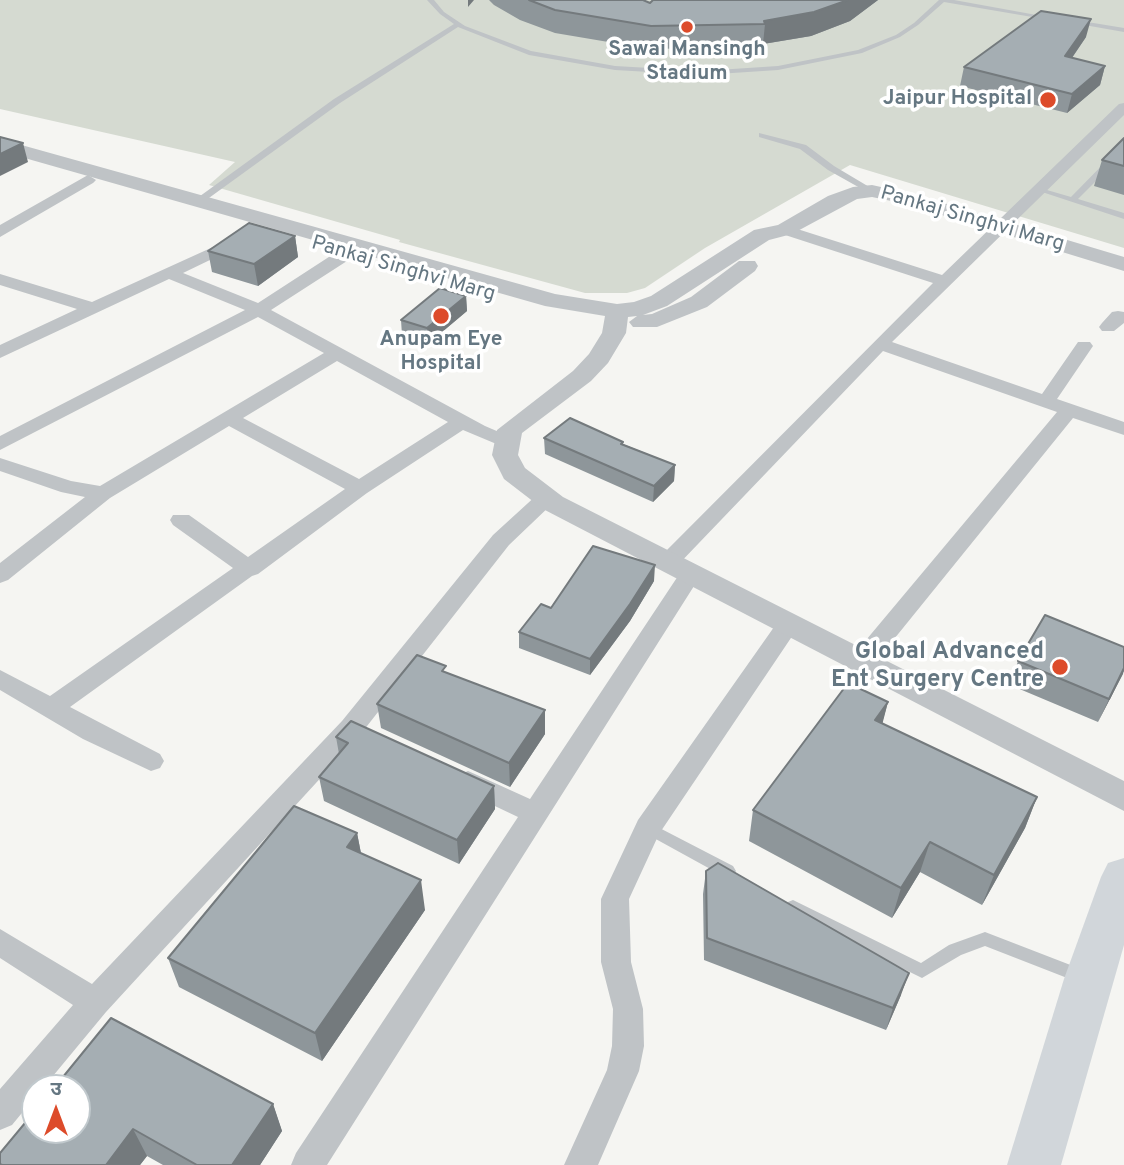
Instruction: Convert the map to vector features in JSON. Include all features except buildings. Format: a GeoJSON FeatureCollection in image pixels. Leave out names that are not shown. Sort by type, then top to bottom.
{"type":"FeatureCollection","features":[{"type":"Feature","properties":{"kind":"main road"},"geometry":{"type":"LineString","coordinates":[[1034,1165],[1088,979],[1124,877]]}},
{"type":"Feature","properties":{"kind":"street"},"geometry":{"type":"LineString","coordinates":[[307,1165],[535,813],[678,569],[880,344],[1124,107]]}},
{"type":"Feature","properties":{"kind":"street","name":"Pankaj Singhvi Marg"},"geometry":{"type":"LineString","coordinates":[[0,147],[93,177],[268,225]]}},
{"type":"Feature","properties":{"kind":"street","name":"Pankaj Singhvi Marg"},"geometry":{"type":"LineString","coordinates":[[93,177],[199,201],[349,251],[566,314],[657,320],[699,302],[776,244],[785,230],[835,200],[853,193],[872,191],[910,199],[1124,264]]}},
{"type":"Feature","properties":{"kind":"street"},"geometry":{"type":"LineString","coordinates":[[0,232],[93,177]]}},
{"type":"Feature","properties":{"kind":"street"},"geometry":{"type":"LineString","coordinates":[[0,352],[171,274],[268,225]]}},
{"type":"Feature","properties":{"kind":"street"},"geometry":{"type":"LineString","coordinates":[[785,230],[944,281]]}},
{"type":"Feature","properties":{"kind":"street"},"geometry":{"type":"LineString","coordinates":[[0,444],[258,310],[349,251]]}},
{"type":"Feature","properties":{"kind":"street"},"geometry":{"type":"LineString","coordinates":[[171,274],[258,310],[506,442]]}},
{"type":"Feature","properties":{"kind":"street"},"geometry":{"type":"LineString","coordinates":[[0,279],[95,309]]}},
{"type":"Feature","properties":{"kind":"street"},"geometry":{"type":"LineString","coordinates":[[617,317],[614,333],[599,358],[582,376],[510,430],[505,455],[514,473],[546,498],[678,569],[1124,797]]}},
{"type":"Feature","properties":{"kind":"street"},"geometry":{"type":"LineString","coordinates":[[880,344],[1124,429]]}},
{"type":"Feature","properties":{"kind":"street"},"geometry":{"type":"LineString","coordinates":[[1046,402],[1084,346]]}},
{"type":"Feature","properties":{"kind":"street"},"geometry":{"type":"LineString","coordinates":[[0,575],[103,493],[339,352]]}},
{"type":"Feature","properties":{"kind":"street"},"geometry":{"type":"LineString","coordinates":[[860,664],[1069,410]]}},
{"type":"Feature","properties":{"kind":"street"},"geometry":{"type":"LineString","coordinates":[[229,418],[360,488]]}},
{"type":"Feature","properties":{"kind":"street"},"geometry":{"type":"LineString","coordinates":[[51,708],[250,569],[360,488],[463,421]]}},
{"type":"Feature","properties":{"kind":"street"},"geometry":{"type":"LineString","coordinates":[[0,464],[68,487],[103,493]]}},
{"type":"Feature","properties":{"kind":"street"},"geometry":{"type":"LineString","coordinates":[[0,1114],[95,1002],[351,728],[501,540],[546,498]]}},
{"type":"Feature","properties":{"kind":"street"},"geometry":{"type":"LineString","coordinates":[[181,520],[250,569]]}},
{"type":"Feature","properties":{"kind":"street"},"geometry":{"type":"LineString","coordinates":[[581,1165],[623,1071],[628,1046],[628,1009],[617,962],[615,899],[648,828],[787,626]]}},
{"type":"Feature","properties":{"kind":"street"},"geometry":{"type":"LineString","coordinates":[[0,679],[151,761]]}},
{"type":"Feature","properties":{"kind":"street"},"geometry":{"type":"LineString","coordinates":[[351,728],[376,739]]}},
{"type":"Feature","properties":{"kind":"street"},"geometry":{"type":"LineString","coordinates":[[449,773],[535,813]]}},
{"type":"Feature","properties":{"kind":"street"},"geometry":{"type":"LineString","coordinates":[[0,942],[95,1002]]}},
{"type":"Feature","properties":{"kind":"lane"},"geometry":{"type":"LineString","coordinates":[[430,0],[458,24],[509,46],[580,63],[663,72],[733,72],[800,65],[860,52],[898,36],[943,0],[1059,20]]}},
{"type":"Feature","properties":{"kind":"lane"},"geometry":{"type":"LineString","coordinates":[[1072,22],[1124,30]]}},
{"type":"Feature","properties":{"kind":"lane"},"geometry":{"type":"LineString","coordinates":[[199,201],[337,102],[458,24]]}},
{"type":"Feature","properties":{"kind":"lane"},"geometry":{"type":"LineString","coordinates":[[762,135],[803,147],[831,168],[872,191]]}},
{"type":"Feature","properties":{"kind":"lane"},"geometry":{"type":"LineString","coordinates":[[1073,200],[1124,148]]}},
{"type":"Feature","properties":{"kind":"lane"},"geometry":{"type":"LineString","coordinates":[[1040,190],[1124,216]]}},
{"type":"Feature","properties":{"kind":"lane"},"geometry":{"type":"LineString","coordinates":[[648,828],[746,881]]}},
{"type":"Feature","properties":{"kind":"lane"},"geometry":{"type":"LineString","coordinates":[[783,901],[922,971],[955,950],[985,939],[1088,979]]}},
{"type":"Feature","properties":{"kind":"shaded area"},"geometry":{"type":"Polygon","coordinates":[[[0,0],[1124,0],[1124,248],[850,165],[705,248],[645,288],[627,293],[585,293],[399,242],[400,240],[209,185],[235,162],[0,109],[0,0]]]}},
{"type":"Feature","properties":{"kind":"place","name":"Sawai Mansingh Stadium"},"geometry":{"type":"Point","coordinates":[687,27]}},
{"type":"Feature","properties":{"kind":"place","name":"Jaipur Hospital"},"geometry":{"type":"Point","coordinates":[1048,100]}},
{"type":"Feature","properties":{"kind":"place","name":"Anupam Eye Hospital"},"geometry":{"type":"Point","coordinates":[441,316]}},
{"type":"Feature","properties":{"kind":"place","name":"Global Advanced Ent Surgery Centre"},"geometry":{"type":"Point","coordinates":[1060,667]}}]}
